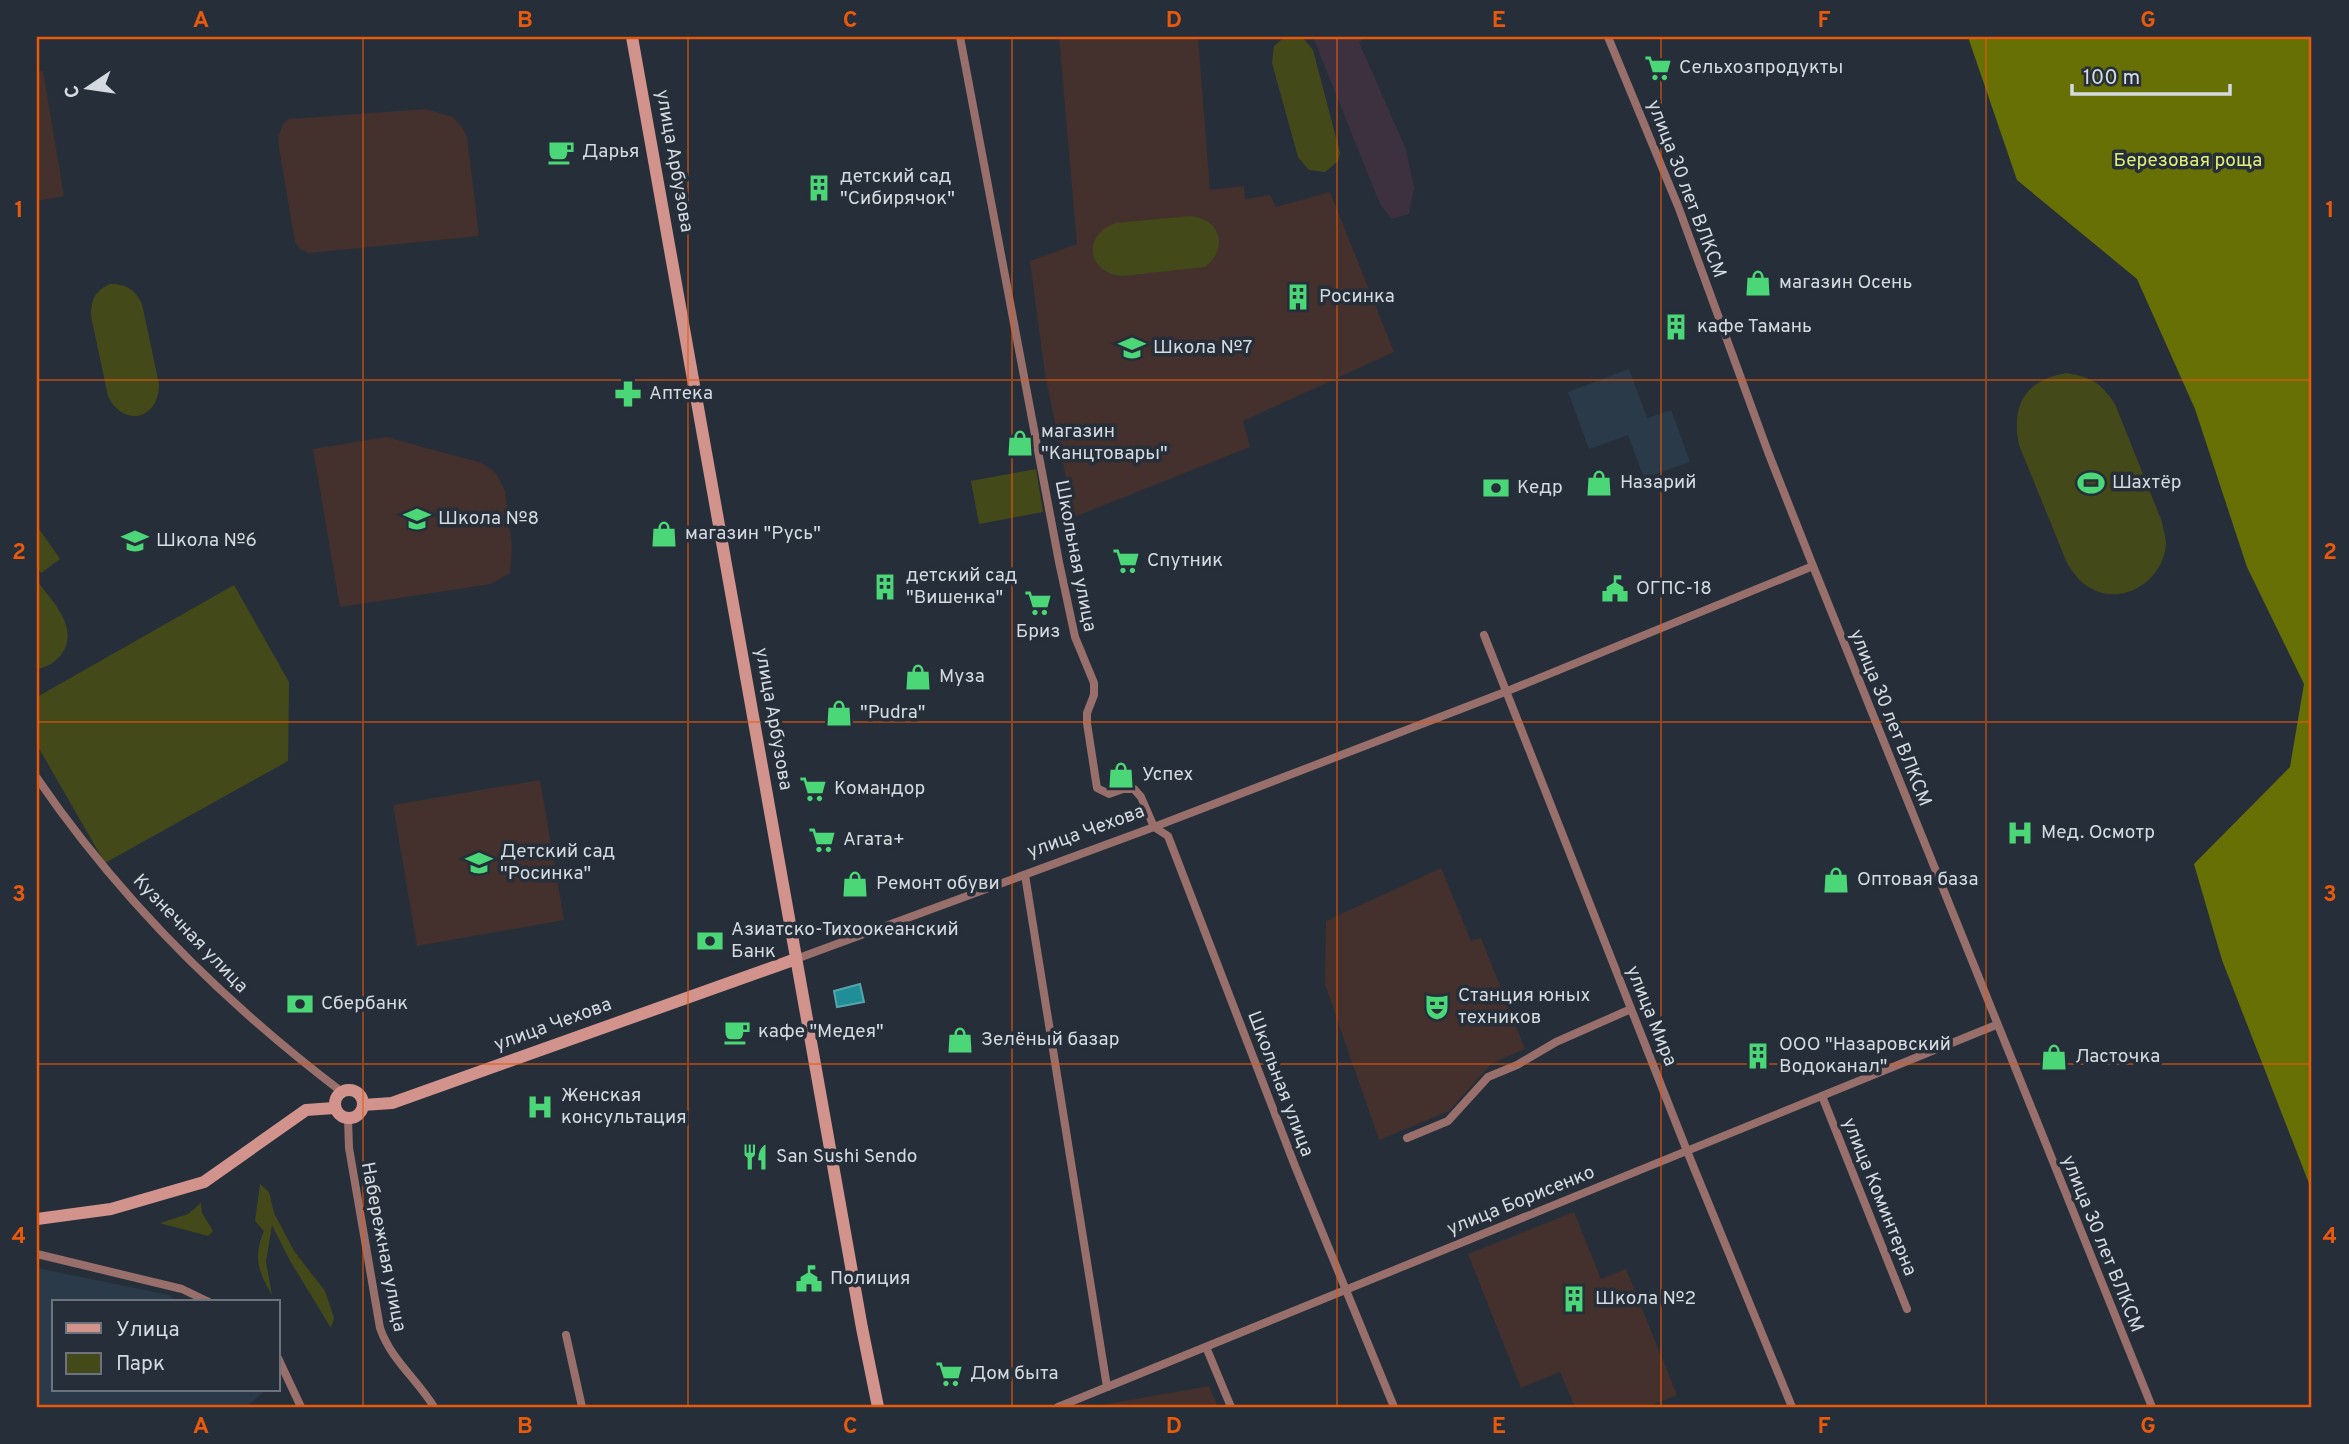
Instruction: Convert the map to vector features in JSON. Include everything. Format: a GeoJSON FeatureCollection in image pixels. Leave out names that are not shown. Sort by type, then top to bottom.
{"type":"FeatureCollection","features":[{"type":"Feature","properties":{"kind":"street","name":"улица Арбузова"},"geometry":{"type":"LineString","coordinates":[[632,37],[878,1407]]}},
{"type":"Feature","properties":{"kind":"street","name":"Школьная улица"},"geometry":{"type":"LineString","coordinates":[[960,37],[1075,638],[1094,683],[1087,723],[1097,788],[1109,794],[1123,789],[1134,789],[1141,797],[1154,827],[1168,836],[1295,1166],[1394,1407]]}},
{"type":"Feature","properties":{"kind":"street","name":"улица 30 лет ВЛКСМ"},"geometry":{"type":"LineString","coordinates":[[1608,37],[1678,206],[1768,453],[2152,1407]]}},
{"type":"Feature","properties":{"kind":"street","name":"улица Чехова"},"geometry":{"type":"LineString","coordinates":[[363,1105],[392,1103],[1026,875],[1505,692],[1813,566]]}},
{"type":"Feature","properties":{"kind":"street","name":"улица Мира"},"geometry":{"type":"LineString","coordinates":[[1484,635],[1687,1151],[1792,1407]]}},
{"type":"Feature","properties":{"kind":"street","name":"Кузнечная улица"},"geometry":{"type":"LineString","coordinates":[[37,778],[102,866],[153,920],[251,1019],[283,1048],[341,1092]]}},
{"type":"Feature","properties":{"kind":"street"},"geometry":{"type":"LineString","coordinates":[[1026,875],[1107,1387]]}},
{"type":"Feature","properties":{"kind":"street"},"geometry":{"type":"LineString","coordinates":[[1407,1138],[1448,1121],[1488,1077],[1517,1065],[1556,1042],[1631,1009]]}},
{"type":"Feature","properties":{"kind":"street","name":"улица Борисенко"},"geometry":{"type":"LineString","coordinates":[[1058,1407],[1996,1025]]}},
{"type":"Feature","properties":{"kind":"street"},"geometry":{"type":"LineString","coordinates":[[345,1090],[356,1091],[363,1105],[362,1112],[352,1119],[341,1117],[334,1108],[336,1096],[345,1090]]}},
{"type":"Feature","properties":{"kind":"street","name":"улица Коминтерна"},"geometry":{"type":"LineString","coordinates":[[1822,1096],[1907,1309]]}},
{"type":"Feature","properties":{"kind":"street"},"geometry":{"type":"LineString","coordinates":[[37,1219],[111,1209],[204,1182],[306,1110],[334,1108]]}},
{"type":"Feature","properties":{"kind":"street","name":"Набережная улица"},"geometry":{"type":"LineString","coordinates":[[348,1118],[349,1148],[380,1328],[385,1344],[423,1388],[434,1407]]}},
{"type":"Feature","properties":{"kind":"street"},"geometry":{"type":"LineString","coordinates":[[37,1254],[182,1289],[204,1300]]}},
{"type":"Feature","properties":{"kind":"street"},"geometry":{"type":"LineString","coordinates":[[566,1335],[583,1407]]}},
{"type":"Feature","properties":{"kind":"street"},"geometry":{"type":"LineString","coordinates":[[1206,1347],[1231,1407]]}},
{"type":"Feature","properties":{"kind":"street"},"geometry":{"type":"LineString","coordinates":[[280,1362],[301,1407]]}},
{"type":"Feature","properties":{"kind":"shaded area"},"geometry":{"type":"Polygon","coordinates":[[[1059,37],[1198,37],[1210,190],[1244,186],[1245,199],[1270,195],[1276,207],[1330,192],[1394,352],[1243,421],[1250,447],[1074,517],[1045,374],[1030,261],[1077,244],[1059,37]]]}},
{"type":"Feature","properties":{"kind":"shaded area"},"geometry":{"type":"Polygon","coordinates":[[[1313,37],[1367,37],[1359,42],[1406,150],[1414,188],[1409,214],[1392,219],[1380,204],[1313,37]]]}},
{"type":"Feature","properties":{"kind":"shaded area"},"geometry":{"type":"Polygon","coordinates":[[[43,71],[64,196],[37,201],[37,72],[43,71]]]}},
{"type":"Feature","properties":{"kind":"shaded area"},"geometry":{"type":"Polygon","coordinates":[[[426,109],[453,117],[467,137],[479,236],[309,253],[300,249],[295,242],[279,148],[278,137],[283,124],[289,119],[426,109]]]}},
{"type":"Feature","properties":{"kind":"shaded area"},"geometry":{"type":"Polygon","coordinates":[[[1629,369],[1647,418],[1671,410],[1690,462],[1644,478],[1628,435],[1589,449],[1568,392],[1629,369]]]}},
{"type":"Feature","properties":{"kind":"shaded area","name":"Школа №8"},"geometry":{"type":"Polygon","coordinates":[[[386,437],[482,463],[496,473],[505,491],[512,547],[510,573],[491,584],[340,607],[313,449],[386,437]]]}},
{"type":"Feature","properties":{"kind":"shaded area","name":"Детский сад \"Росинка\""},"geometry":{"type":"Polygon","coordinates":[[[540,780],[564,920],[417,946],[393,805],[540,780]]]}},
{"type":"Feature","properties":{"kind":"shaded area"},"geometry":{"type":"Polygon","coordinates":[[[1441,868],[1471,941],[1481,938],[1525,1049],[1491,1064],[1449,1111],[1379,1140],[1325,984],[1326,921],[1441,868]]]}},
{"type":"Feature","properties":{"kind":"shaded area"},"geometry":{"type":"Polygon","coordinates":[[[1574,1212],[1601,1279],[1626,1269],[1677,1395],[1646,1407],[1575,1407],[1560,1372],[1521,1388],[1468,1254],[1574,1212]]]}},
{"type":"Feature","properties":{"kind":"shaded area"},"geometry":{"type":"Polygon","coordinates":[[[37,1268],[169,1295],[175,1300],[52,1300],[52,1392],[264,1392],[246,1407],[37,1407],[37,1268]]]}},
{"type":"Feature","properties":{"kind":"shaded area"},"geometry":{"type":"Polygon","coordinates":[[[1209,1386],[1218,1407],[1102,1405],[1209,1386]]]}},
{"type":"Feature","properties":{"kind":"green space"},"geometry":{"type":"Polygon","coordinates":[[[1285,37],[1302,37],[1313,50],[1340,153],[1338,161],[1325,172],[1309,170],[1298,157],[1272,63],[1274,46],[1285,37]]]}},
{"type":"Feature","properties":{"kind":"green space","name":"Березовая роща"},"geometry":{"type":"Polygon","coordinates":[[[1968,37],[2312,37],[2312,1191],[2222,960],[2194,864],[2290,767],[2304,684],[2247,567],[2195,409],[2137,279],[2017,180],[1968,37]]]}},
{"type":"Feature","properties":{"kind":"green space"},"geometry":{"type":"Polygon","coordinates":[[[1190,216],[1209,223],[1218,236],[1217,251],[1205,267],[1122,276],[1101,268],[1095,261],[1093,244],[1105,228],[1116,223],[1190,216]]]}},
{"type":"Feature","properties":{"kind":"green space"},"geometry":{"type":"Polygon","coordinates":[[[110,284],[130,289],[142,304],[159,384],[153,406],[139,416],[122,413],[108,396],[91,316],[95,296],[110,284]]]}},
{"type":"Feature","properties":{"kind":"green space","name":"Шахтёр"},"geometry":{"type":"Polygon","coordinates":[[[2066,373],[2094,382],[2105,390],[2115,404],[2162,522],[2166,541],[2159,568],[2142,585],[2131,591],[2106,594],[2089,588],[2075,575],[2067,563],[2019,445],[2017,418],[2024,397],[2040,382],[2066,373]]]}},
{"type":"Feature","properties":{"kind":"green space"},"geometry":{"type":"Polygon","coordinates":[[[1036,469],[1043,512],[979,524],[971,481],[1036,469]]]}},
{"type":"Feature","properties":{"kind":"green space"},"geometry":{"type":"Polygon","coordinates":[[[37,526],[60,559],[41,573],[37,567],[37,526]]]}},
{"type":"Feature","properties":{"kind":"green space"},"geometry":{"type":"Polygon","coordinates":[[[37,581],[62,616],[68,635],[61,655],[50,664],[37,669],[37,581]]]}},
{"type":"Feature","properties":{"kind":"green space"},"geometry":{"type":"Polygon","coordinates":[[[234,585],[289,682],[288,761],[105,863],[37,745],[37,697],[234,585]]]}},
{"type":"Feature","properties":{"kind":"green space"},"geometry":{"type":"Polygon","coordinates":[[[260,1184],[269,1192],[274,1213],[294,1251],[325,1291],[334,1318],[331,1328],[289,1259],[272,1225],[266,1262],[272,1295],[263,1279],[258,1256],[264,1231],[255,1221],[260,1184]]]}},
{"type":"Feature","properties":{"kind":"green space"},"geometry":{"type":"Polygon","coordinates":[[[201,1203],[202,1213],[213,1231],[208,1236],[160,1223],[188,1214],[201,1203]]]}},
{"type":"Feature","properties":{"kind":"water"},"geometry":{"type":"Polygon","coordinates":[[[860,984],[864,1002],[837,1007],[834,991],[860,984]]]}},
{"type":"Feature","properties":{"kind":"place","name":"Сельхозпродукты"},"geometry":{"type":"Point","coordinates":[1658,68]}},
{"type":"Feature","properties":{"kind":"place","name":"Дарья"},"geometry":{"type":"Point","coordinates":[561,152]}},
{"type":"Feature","properties":{"kind":"place","name":"детский сад \"Сибирячок\""},"geometry":{"type":"Point","coordinates":[819,188]}},
{"type":"Feature","properties":{"kind":"place","name":"магазин Осень"},"geometry":{"type":"Point","coordinates":[1758,283]}},
{"type":"Feature","properties":{"kind":"place","name":"Росинка"},"geometry":{"type":"Point","coordinates":[1298,297]}},
{"type":"Feature","properties":{"kind":"place","name":"кафе Тамань"},"geometry":{"type":"Point","coordinates":[1676,327]}},
{"type":"Feature","properties":{"kind":"place","name":"Школа №7"},"geometry":{"type":"Point","coordinates":[1132,348]}},
{"type":"Feature","properties":{"kind":"place","name":"Аптека"},"geometry":{"type":"Point","coordinates":[628,394]}},
{"type":"Feature","properties":{"kind":"place","name":"магазин \"Канцтовары\""},"geometry":{"type":"Point","coordinates":[1020,443]}},
{"type":"Feature","properties":{"kind":"place","name":"Назарий"},"geometry":{"type":"Point","coordinates":[1599,483]}},
{"type":"Feature","properties":{"kind":"place","name":"Шахтёр"},"geometry":{"type":"Point","coordinates":[2091,483]}},
{"type":"Feature","properties":{"kind":"place","name":"Кедр"},"geometry":{"type":"Point","coordinates":[1496,488]}},
{"type":"Feature","properties":{"kind":"place","name":"Школа №8"},"geometry":{"type":"Point","coordinates":[417,519]}},
{"type":"Feature","properties":{"kind":"place","name":"магазин \"Русь\""},"geometry":{"type":"Point","coordinates":[664,534]}},
{"type":"Feature","properties":{"kind":"place","name":"Школа №6"},"geometry":{"type":"Point","coordinates":[135,541]}},
{"type":"Feature","properties":{"kind":"place","name":"Спутник"},"geometry":{"type":"Point","coordinates":[1126,561]}},
{"type":"Feature","properties":{"kind":"place","name":"детский сад \"Вишенка\""},"geometry":{"type":"Point","coordinates":[885,587]}},
{"type":"Feature","properties":{"kind":"place","name":"ОГПС-18"},"geometry":{"type":"Point","coordinates":[1615,589]}},
{"type":"Feature","properties":{"kind":"place","name":"Бриз"},"geometry":{"type":"Point","coordinates":[1038,603]}},
{"type":"Feature","properties":{"kind":"place","name":"Муза"},"geometry":{"type":"Point","coordinates":[918,677]}},
{"type":"Feature","properties":{"kind":"place","name":"\"Pudra\""},"geometry":{"type":"Point","coordinates":[839,713]}},
{"type":"Feature","properties":{"kind":"place","name":"Успех"},"geometry":{"type":"Point","coordinates":[1121,775]}},
{"type":"Feature","properties":{"kind":"place","name":"Командор"},"geometry":{"type":"Point","coordinates":[813,789]}},
{"type":"Feature","properties":{"kind":"place","name":"Мед. Осмотр"},"geometry":{"type":"Point","coordinates":[2020,833]}},
{"type":"Feature","properties":{"kind":"place","name":"Агата+"},"geometry":{"type":"Point","coordinates":[822,840]}},
{"type":"Feature","properties":{"kind":"place","name":"Детский сад \"Росинка\""},"geometry":{"type":"Point","coordinates":[479,863]}},
{"type":"Feature","properties":{"kind":"place","name":"Оптовая база"},"geometry":{"type":"Point","coordinates":[1836,880]}},
{"type":"Feature","properties":{"kind":"place","name":"Ремонт обуви"},"geometry":{"type":"Point","coordinates":[855,884]}},
{"type":"Feature","properties":{"kind":"place","name":"Азиатско-Тихоокеанский Банк"},"geometry":{"type":"Point","coordinates":[710,941]}},
{"type":"Feature","properties":{"kind":"place","name":"Сбербанк"},"geometry":{"type":"Point","coordinates":[300,1004]}},
{"type":"Feature","properties":{"kind":"place","name":"Станция юных техников"},"geometry":{"type":"Point","coordinates":[1437,1007]}},
{"type":"Feature","properties":{"kind":"place","name":"кафе \"Медея\""},"geometry":{"type":"Point","coordinates":[737,1032]}},
{"type":"Feature","properties":{"kind":"place","name":"Зелёный базар"},"geometry":{"type":"Point","coordinates":[960,1040]}},
{"type":"Feature","properties":{"kind":"place","name":"ООО \"Назаровский Водоканал\""},"geometry":{"type":"Point","coordinates":[1758,1056]}},
{"type":"Feature","properties":{"kind":"place","name":"Ласточка"},"geometry":{"type":"Point","coordinates":[2054,1057]}},
{"type":"Feature","properties":{"kind":"place","name":"Женская консультация"},"geometry":{"type":"Point","coordinates":[540,1107]}},
{"type":"Feature","properties":{"kind":"place","name":"San Sushi Sendo"},"geometry":{"type":"Point","coordinates":[755,1157]}},
{"type":"Feature","properties":{"kind":"place","name":"Полиция"},"geometry":{"type":"Point","coordinates":[809,1279]}},
{"type":"Feature","properties":{"kind":"place","name":"Школа №2"},"geometry":{"type":"Point","coordinates":[1574,1299]}},
{"type":"Feature","properties":{"kind":"place","name":"Дом быта"},"geometry":{"type":"Point","coordinates":[949,1374]}}]}
